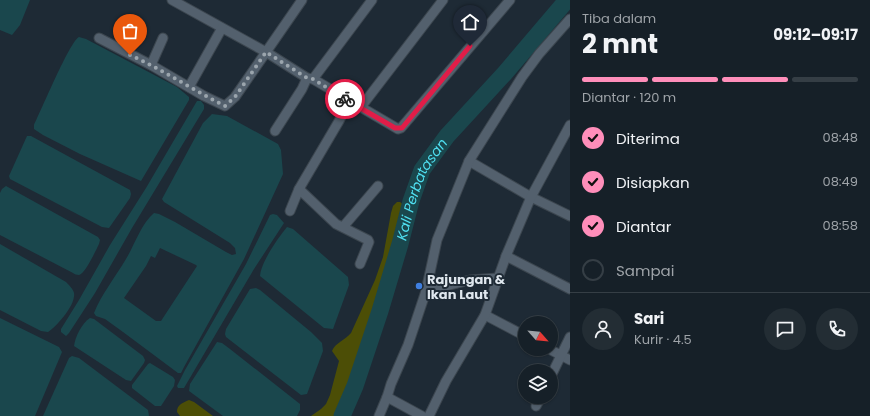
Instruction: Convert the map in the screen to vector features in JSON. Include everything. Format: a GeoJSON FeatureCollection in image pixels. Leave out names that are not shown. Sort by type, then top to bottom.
{"type":"FeatureCollection","features":[{"type":"Feature","properties":{"kind":"street"},"geometry":{"type":"LineString","coordinates":[[172,0],[220,32],[264,56],[310,78],[347,104],[361,107],[395,128],[402,128],[510,0]]}},
{"type":"Feature","properties":{"kind":"street"},"geometry":{"type":"LineString","coordinates":[[99,38],[225,106],[235,97],[302,0]]}},
{"type":"Feature","properties":{"kind":"street"},"geometry":{"type":"LineString","coordinates":[[275,131],[310,78],[372,0]]}},
{"type":"Feature","properties":{"kind":"street"},"geometry":{"type":"LineString","coordinates":[[361,107],[443,0]]}},
{"type":"Feature","properties":{"kind":"street"},"geometry":{"type":"LineString","coordinates":[[379,416],[408,345],[426,291],[437,240],[469,161],[522,77],[539,54],[570,19]]}},
{"type":"Feature","properties":{"kind":"street"},"geometry":{"type":"LineString","coordinates":[[189,87],[220,32]]}},
{"type":"Feature","properties":{"kind":"street"},"geometry":{"type":"LineString","coordinates":[[151,65],[164,38]]}},
{"type":"Feature","properties":{"kind":"street"},"geometry":{"type":"LineString","coordinates":[[290,211],[299,189],[339,121],[347,104]]}},
{"type":"Feature","properties":{"kind":"street"},"geometry":{"type":"LineString","coordinates":[[429,416],[446,381],[485,315],[506,256],[533,193],[570,125]]}},
{"type":"Feature","properties":{"kind":"street"},"geometry":{"type":"LineString","coordinates":[[469,161],[533,193],[570,216]]}},
{"type":"Feature","properties":{"kind":"street"},"geometry":{"type":"LineString","coordinates":[[343,228],[378,186]]}},
{"type":"Feature","properties":{"kind":"street"},"geometry":{"type":"LineString","coordinates":[[299,189],[336,224],[368,240],[369,242],[360,264]]}},
{"type":"Feature","properties":{"kind":"street"},"geometry":{"type":"LineString","coordinates":[[506,256],[570,289]]}},
{"type":"Feature","properties":{"kind":"street"},"geometry":{"type":"LineString","coordinates":[[426,291],[470,280],[498,278]]}},
{"type":"Feature","properties":{"kind":"street"},"geometry":{"type":"LineString","coordinates":[[485,315],[518,332]]}},
{"type":"Feature","properties":{"kind":"street"},"geometry":{"type":"LineString","coordinates":[[557,364],[570,337]]}},
{"type":"Feature","properties":{"kind":"street"},"geometry":{"type":"LineString","coordinates":[[558,354],[570,360]]}},
{"type":"Feature","properties":{"kind":"street"},"geometry":{"type":"LineString","coordinates":[[387,397],[419,416]]}},
{"type":"Feature","properties":{"kind":"shaded area"},"geometry":{"type":"Polygon","coordinates":[[[0,0],[30,0],[20,25],[12,35],[0,30],[0,0]]]}},
{"type":"Feature","properties":{"kind":"shaded area"},"geometry":{"type":"Polygon","coordinates":[[[79,37],[86,39],[177,87],[189,97],[189,100],[141,181],[80,154],[34,129],[34,125],[69,50],[79,37]]]}},
{"type":"Feature","properties":{"kind":"shaded area"},"geometry":{"type":"Polygon","coordinates":[[[197,101],[201,101],[204,105],[204,109],[132,228],[95,293],[66,336],[61,332],[61,329],[197,101]]]}},
{"type":"Feature","properties":{"kind":"shaded area"},"geometry":{"type":"Polygon","coordinates":[[[212,114],[227,116],[278,144],[281,150],[283,174],[244,259],[181,373],[178,373],[105,319],[96,316],[94,313],[105,292],[126,259],[145,223],[154,213],[175,222],[232,255],[236,254],[235,248],[230,243],[164,202],[162,199],[203,123],[212,114]],[[160,248],[155,258],[151,256],[146,266],[124,298],[156,321],[161,321],[197,266],[160,248]]]}},
{"type":"Feature","properties":{"kind":"shaded area"},"geometry":{"type":"Polygon","coordinates":[[[27,136],[31,136],[130,190],[130,198],[109,228],[102,227],[10,179],[9,176],[27,136]]]}},
{"type":"Feature","properties":{"kind":"shaded area"},"geometry":{"type":"Polygon","coordinates":[[[6,186],[98,237],[100,240],[99,244],[81,274],[74,274],[0,235],[0,193],[6,186]]]}},
{"type":"Feature","properties":{"kind":"shaded area"},"geometry":{"type":"Polygon","coordinates":[[[397,202],[400,202],[405,206],[405,213],[398,230],[392,265],[363,350],[359,369],[348,384],[337,416],[311,416],[326,404],[330,395],[339,361],[332,351],[333,348],[351,333],[375,280],[383,257],[391,213],[393,206],[397,202]]]}},
{"type":"Feature","properties":{"kind":"shaded area"},"geometry":{"type":"Polygon","coordinates":[[[270,215],[277,215],[284,223],[254,269],[184,388],[178,388],[177,386],[185,370],[246,264],[270,215]]]}},
{"type":"Feature","properties":{"kind":"shaded area"},"geometry":{"type":"Polygon","coordinates":[[[287,227],[293,229],[348,277],[349,285],[333,329],[324,328],[260,276],[263,264],[287,227]]]}},
{"type":"Feature","properties":{"kind":"shaded area"},"geometry":{"type":"Polygon","coordinates":[[[0,244],[66,282],[73,290],[74,298],[69,309],[61,320],[48,332],[41,331],[0,310],[0,244]]]}},
{"type":"Feature","properties":{"kind":"shaded area"},"geometry":{"type":"Polygon","coordinates":[[[256,288],[311,332],[322,343],[323,351],[307,394],[301,395],[226,337],[226,329],[250,289],[256,288]]]}},
{"type":"Feature","properties":{"kind":"shaded area"},"geometry":{"type":"Polygon","coordinates":[[[0,318],[59,347],[62,352],[35,416],[0,416],[0,318]]]}},
{"type":"Feature","properties":{"kind":"shaded area"},"geometry":{"type":"Polygon","coordinates":[[[90,318],[94,319],[143,356],[145,360],[144,363],[131,381],[126,380],[74,346],[79,330],[90,318]]]}},
{"type":"Feature","properties":{"kind":"shaded area"},"geometry":{"type":"Polygon","coordinates":[[[217,342],[222,343],[300,404],[300,410],[297,416],[223,416],[189,391],[190,384],[217,342]]]}},
{"type":"Feature","properties":{"kind":"shaded area"},"geometry":{"type":"Polygon","coordinates":[[[72,356],[79,358],[148,410],[149,416],[43,416],[69,358],[72,356]]]}},
{"type":"Feature","properties":{"kind":"shaded area"},"geometry":{"type":"Polygon","coordinates":[[[150,363],[173,377],[175,380],[174,386],[161,406],[155,406],[132,388],[132,385],[150,363]]]}},
{"type":"Feature","properties":{"kind":"shaded area"},"geometry":{"type":"Polygon","coordinates":[[[189,400],[213,416],[180,416],[177,412],[179,406],[189,400]]]}},
{"type":"Feature","properties":{"kind":"waterway","name":"Kali Perbatasan"},"geometry":{"type":"LineString","coordinates":[[342,416],[355,386],[380,311],[411,201],[422,170],[447,136],[505,73],[567,0]]}},
{"type":"Feature","properties":{"kind":"way so far"},"geometry":{"type":"LineString","coordinates":[[130,55],[225,106],[235,97],[266,52],[307,78],[313,79],[345,99]]}},
{"type":"Feature","properties":{"kind":"place","name":"Rajungan & Ikan Laut"},"geometry":{"type":"Point","coordinates":[419,286]}},
{"type":"Feature","properties":{"kind":"route"},"geometry":{"type":"LineString","coordinates":[[345,99],[395,128],[402,128],[470,46]]}}]}
